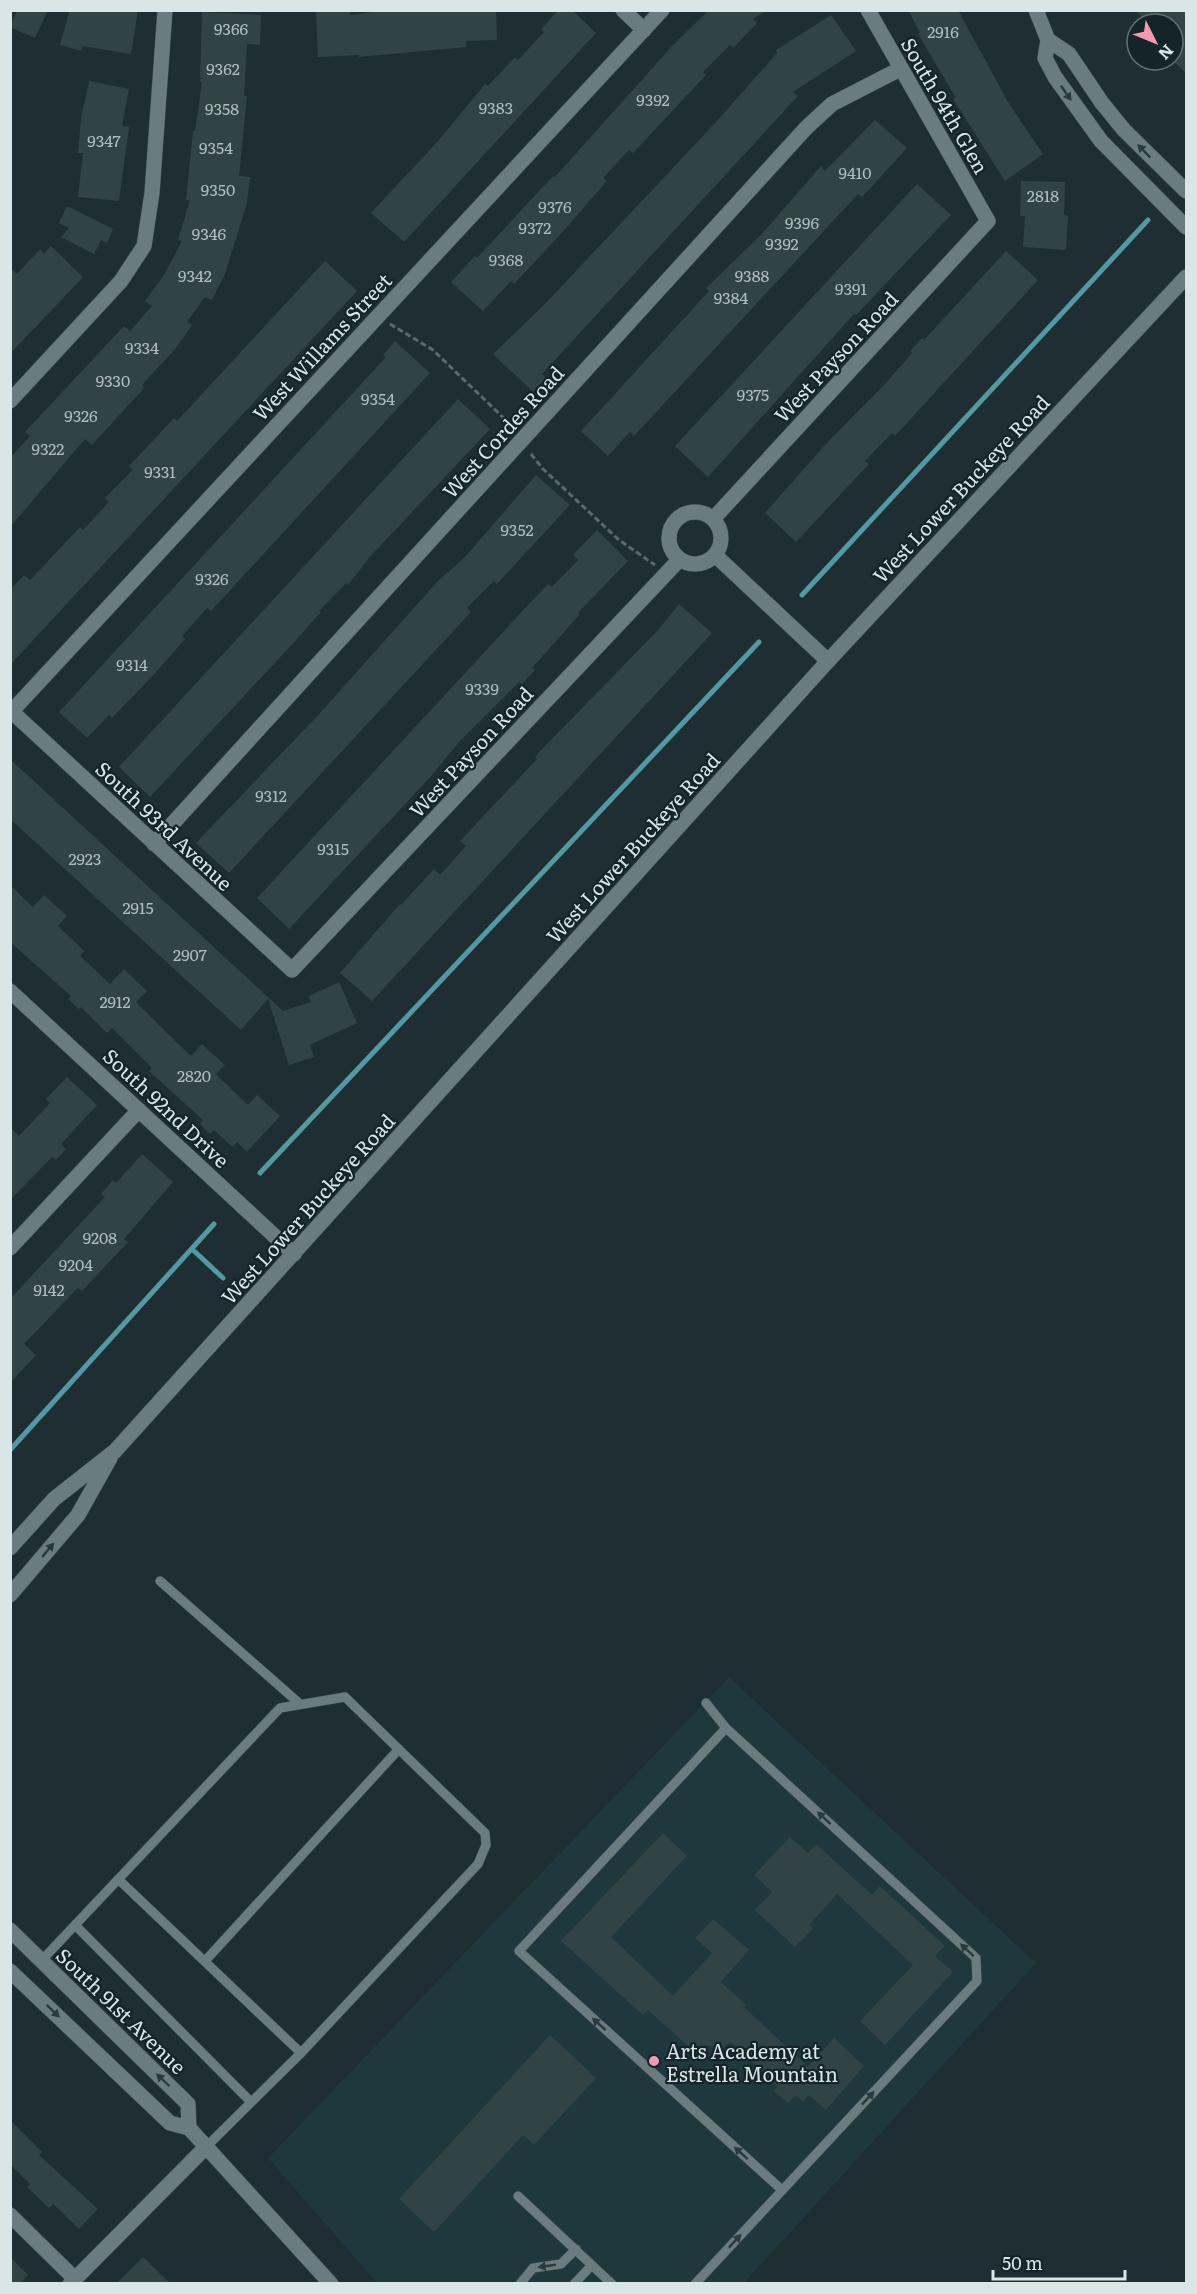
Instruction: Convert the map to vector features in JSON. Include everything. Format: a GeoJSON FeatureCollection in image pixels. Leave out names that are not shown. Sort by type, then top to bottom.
{"type":"FeatureCollection","features":[{"type":"Feature","properties":{"kind":"street"},"geometry":{"type":"LineString","coordinates":[[10,401],[121,281],[144,246],[152,193],[165,10]]}},
{"type":"Feature","properties":{"kind":"street"},"geometry":{"type":"LineString","coordinates":[[623,10],[644,30]]}},
{"type":"Feature","properties":{"kind":"street","name":"West Willams Street"},"geometry":{"type":"LineString","coordinates":[[11,711],[662,10]]}},
{"type":"Feature","properties":{"kind":"street","name":"South 94th Glen"},"geometry":{"type":"LineString","coordinates":[[868,10],[987,221]]}},
{"type":"Feature","properties":{"kind":"street"},"geometry":{"type":"LineString","coordinates":[[1036,10],[1048,40],[1046,58],[1055,77],[1081,115],[1124,165],[1186,227]]}},
{"type":"Feature","properties":{"kind":"street"},"geometry":{"type":"LineString","coordinates":[[1048,40],[1069,54],[1102,103],[1124,130],[1186,191]]}},
{"type":"Feature","properties":{"kind":"street","name":"West Cordes Road"},"geometry":{"type":"LineString","coordinates":[[154,844],[806,128],[832,104],[900,69]]}},
{"type":"Feature","properties":{"kind":"street","name":"West Payson Road"},"geometry":{"type":"LineString","coordinates":[[713,519],[987,221]]}},
{"type":"Feature","properties":{"kind":"street","name":"West Lower Buckeye Road"},"geometry":{"type":"LineString","coordinates":[[10,1548],[54,1499],[115,1450],[828,661],[1186,277]]}},
{"type":"Feature","properties":{"kind":"street"},"geometry":{"type":"LineString","coordinates":[[689,512],[698,512],[713,519],[721,533],[719,548],[715,555],[709,560],[694,565],[679,560],[669,546],[668,537],[674,521],[689,512]]}},
{"type":"Feature","properties":{"kind":"street"},"geometry":{"type":"LineString","coordinates":[[715,555],[828,661]]}},
{"type":"Feature","properties":{"kind":"street","name":"West Payson Road"},"geometry":{"type":"LineString","coordinates":[[292,970],[679,560]]}},
{"type":"Feature","properties":{"kind":"street","name":"South 93rd Avenue"},"geometry":{"type":"LineString","coordinates":[[11,711],[292,970]]}},
{"type":"Feature","properties":{"kind":"street","name":"South 92nd Drive"},"geometry":{"type":"LineString","coordinates":[[10,991],[294,1254]]}},
{"type":"Feature","properties":{"kind":"street"},"geometry":{"type":"LineString","coordinates":[[10,1248],[139,1110]]}},
{"type":"Feature","properties":{"kind":"street","name":"West Lower Buckeye Road"},"geometry":{"type":"LineString","coordinates":[[10,1595],[78,1515],[115,1450]]}},
{"type":"Feature","properties":{"kind":"street","name":"South 91st Avenue"},"geometry":{"type":"LineString","coordinates":[[10,1930],[188,2104],[189,2128]]}},
{"type":"Feature","properties":{"kind":"street"},"geometry":{"type":"LineString","coordinates":[[10,1971],[170,2123],[189,2128],[331,2283]]}},
{"type":"Feature","properties":{"kind":"street"},"geometry":{"type":"LineString","coordinates":[[10,2215],[72,2281],[206,2147]]}},
{"type":"Feature","properties":{"kind":"lane"},"geometry":{"type":"LineString","coordinates":[[160,1581],[300,1704]]}},
{"type":"Feature","properties":{"kind":"lane"},"geometry":{"type":"LineString","coordinates":[[42,1960],[280,1708],[345,1697],[485,1833],[486,1845],[478,1864],[301,2053],[206,2147]]}},
{"type":"Feature","properties":{"kind":"lane"},"geometry":{"type":"LineString","coordinates":[[695,2283],[977,1981],[976,1958],[726,1728],[706,1703]]}},
{"type":"Feature","properties":{"kind":"lane"},"geometry":{"type":"LineString","coordinates":[[726,1728],[519,1951],[782,2190]]}},
{"type":"Feature","properties":{"kind":"lane"},"geometry":{"type":"LineString","coordinates":[[205,1961],[399,1749]]}},
{"type":"Feature","properties":{"kind":"lane"},"geometry":{"type":"LineString","coordinates":[[118,1879],[301,2053]]}},
{"type":"Feature","properties":{"kind":"lane"},"geometry":{"type":"LineString","coordinates":[[75,1925],[251,2102]]}},
{"type":"Feature","properties":{"kind":"lane"},"geometry":{"type":"LineString","coordinates":[[518,2196],[612,2283]]}},
{"type":"Feature","properties":{"kind":"lane"},"geometry":{"type":"LineString","coordinates":[[520,2283],[533,2268],[561,2264],[576,2249]]}},
{"type":"Feature","properties":{"kind":"lane"},"geometry":{"type":"LineString","coordinates":[[574,2283],[592,2265]]}},
{"type":"Feature","properties":{"kind":"path"},"geometry":{"type":"LineString","coordinates":[[380,314],[450,364],[514,429],[526,419],[534,427]]}},
{"type":"Feature","properties":{"kind":"path"},"geometry":{"type":"LineString","coordinates":[[518,445],[533,455],[543,469],[619,540],[666,573]]}},
{"type":"Feature","properties":{"kind":"shaded area","name":"Arts Academy at Estrella Mountain"},"geometry":{"type":"Polygon","coordinates":[[[729,1677],[1036,1963],[744,2283],[377,2283],[268,2158],[729,1677]]]}},
{"type":"Feature","properties":{"kind":"building"},"geometry":{"type":"Polygon","coordinates":[[[17,10],[48,10],[35,38],[10,27],[17,10]]]}},
{"type":"Feature","properties":{"kind":"building"},"geometry":{"type":"Polygon","coordinates":[[[70,10],[138,10],[131,54],[83,46],[81,51],[60,45],[70,10]]]}},
{"type":"Feature","properties":{"kind":"building"},"geometry":{"type":"Polygon","coordinates":[[[350,10],[350,15],[388,10],[496,10],[497,40],[466,41],[466,47],[359,57],[359,55],[318,57],[316,12],[350,10]]]}},
{"type":"Feature","properties":{"kind":"building"},"geometry":{"type":"Polygon","coordinates":[[[558,10],[572,10],[596,33],[404,242],[371,213],[439,140],[485,84],[488,86],[515,57],[518,60],[544,32],[541,29],[558,10]]]}},
{"type":"Feature","properties":{"kind":"building"},"geometry":{"type":"Polygon","coordinates":[[[709,10],[768,10],[753,19],[757,23],[733,48],[730,45],[703,72],[706,75],[633,153],[629,150],[603,178],[607,181],[559,236],[514,284],[511,281],[483,311],[451,282],[475,256],[477,258],[553,176],[555,177],[673,45],[709,10]]]}},
{"type":"Feature","properties":{"kind":"building"},"geometry":{"type":"Polygon","coordinates":[[[908,10],[958,10],[1008,102],[1043,154],[1005,181],[953,99],[956,98],[918,34],[920,33],[908,10]]]}},
{"type":"Feature","properties":{"kind":"building"},"geometry":{"type":"Polygon","coordinates":[[[1134,10],[1186,10],[1186,73],[1185,12],[1136,12],[1134,10]]]}},
{"type":"Feature","properties":{"kind":"building"},"geometry":{"type":"Polygon","coordinates":[[[202,12],[261,15],[260,45],[247,44],[244,96],[247,96],[239,176],[250,177],[247,203],[225,274],[212,300],[205,297],[187,322],[192,325],[176,348],[142,385],[144,388],[92,445],[85,439],[10,527],[10,458],[30,436],[25,432],[124,326],[130,331],[152,306],[145,301],[164,275],[182,241],[178,240],[190,200],[186,200],[193,131],[195,131],[202,82],[200,82],[202,12]]]}},
{"type":"Feature","properties":{"kind":"building"},"geometry":{"type":"Polygon","coordinates":[[[831,15],[856,51],[793,92],[798,96],[542,374],[546,378],[533,392],[493,354],[545,304],[717,121],[777,53],[776,50],[831,15]]]}},
{"type":"Feature","properties":{"kind":"building"},"geometry":{"type":"Polygon","coordinates":[[[89,81],[129,89],[122,126],[129,127],[119,201],[78,197],[83,153],[78,153],[81,119],[89,81]]]}},
{"type":"Feature","properties":{"kind":"building"},"geometry":{"type":"Polygon","coordinates":[[[875,120],[907,148],[862,197],[858,194],[634,436],[630,432],[608,456],[581,431],[709,291],[706,288],[761,235],[821,166],[825,171],[875,120]]]}},
{"type":"Feature","properties":{"kind":"building"},"geometry":{"type":"Polygon","coordinates":[[[1021,181],[1065,182],[1064,215],[1068,216],[1066,250],[1023,247],[1025,216],[1020,216],[1021,181]]]}},
{"type":"Feature","properties":{"kind":"building"},"geometry":{"type":"Polygon","coordinates":[[[917,184],[951,215],[856,315],[854,314],[708,477],[675,446],[917,184]]]}},
{"type":"Feature","properties":{"kind":"building"},"geometry":{"type":"Polygon","coordinates":[[[67,206],[113,229],[107,243],[101,240],[94,254],[61,237],[69,228],[59,223],[67,206]]]}},
{"type":"Feature","properties":{"kind":"building"},"geometry":{"type":"Polygon","coordinates":[[[51,246],[83,277],[10,354],[10,268],[17,274],[40,249],[44,254],[51,246]]]}},
{"type":"Feature","properties":{"kind":"building"},"geometry":{"type":"Polygon","coordinates":[[[1006,251],[1038,280],[895,436],[892,433],[865,461],[869,464],[796,542],[765,513],[825,445],[885,384],[912,353],[910,351],[922,338],[924,340],[1006,251]]]}},
{"type":"Feature","properties":{"kind":"building"},"geometry":{"type":"Polygon","coordinates":[[[325,261],[357,291],[10,665],[10,590],[24,575],[30,580],[80,527],[83,530],[109,502],[105,498],[133,470],[129,466],[174,418],[177,421],[325,261]]]}},
{"type":"Feature","properties":{"kind":"building"},"geometry":{"type":"Polygon","coordinates":[[[395,341],[430,373],[211,611],[207,608],[182,636],[185,639],[158,670],[112,718],[109,715],[87,738],[59,712],[386,357],[383,355],[395,341]]]}},
{"type":"Feature","properties":{"kind":"building"},"geometry":{"type":"Polygon","coordinates":[[[458,399],[490,429],[369,558],[348,585],[346,583],[319,611],[321,612],[298,638],[150,797],[119,767],[458,399]]]}},
{"type":"Feature","properties":{"kind":"building"},"geometry":{"type":"Polygon","coordinates":[[[536,475],[570,505],[497,584],[494,581],[467,608],[471,612],[229,873],[196,843],[320,713],[438,581],[465,557],[536,475]]]}},
{"type":"Feature","properties":{"kind":"building"},"geometry":{"type":"Polygon","coordinates":[[[597,530],[628,561],[578,613],[580,614],[532,668],[535,670],[522,684],[519,682],[459,742],[433,774],[289,929],[257,898],[527,606],[548,584],[552,587],[578,560],[573,555],[597,530]]]}},
{"type":"Feature","properties":{"kind":"building"},"geometry":{"type":"Polygon","coordinates":[[[679,604],[712,633],[372,1001],[340,973],[434,869],[440,875],[466,846],[460,841],[537,759],[535,757],[547,744],[658,630],[679,604]]]}},
{"type":"Feature","properties":{"kind":"building"},"geometry":{"type":"Polygon","coordinates":[[[10,759],[283,1011],[311,1002],[309,996],[339,982],[357,1023],[310,1045],[314,1057],[289,1065],[268,999],[241,1030],[10,819],[10,759]]]}},
{"type":"Feature","properties":{"kind":"building"},"geometry":{"type":"Polygon","coordinates":[[[10,885],[33,907],[44,895],[67,916],[58,926],[84,951],[80,956],[110,984],[124,969],[147,991],[136,1002],[191,1056],[202,1044],[225,1065],[216,1074],[248,1105],[257,1095],[280,1116],[247,1152],[237,1142],[232,1147],[214,1130],[210,1134],[200,1124],[203,1120],[149,1071],[152,1068],[112,1028],[107,1033],[81,1007],[79,1009],[68,999],[71,996],[10,942],[10,885]]]}},
{"type":"Feature","properties":{"kind":"building"},"geometry":{"type":"Polygon","coordinates":[[[67,1077],[97,1105],[61,1144],[66,1149],[56,1160],[52,1157],[10,1200],[10,1127],[19,1136],[50,1103],[46,1099],[67,1077]]]}},
{"type":"Feature","properties":{"kind":"building"},"geometry":{"type":"Polygon","coordinates":[[[142,1154],[173,1182],[124,1239],[128,1242],[82,1291],[78,1288],[24,1344],[36,1355],[10,1383],[10,1299],[105,1197],[101,1194],[113,1180],[116,1183],[142,1154]]]}},
{"type":"Feature","properties":{"kind":"building"},"geometry":{"type":"Polygon","coordinates":[[[663,1833],[687,1856],[611,1937],[673,1996],[712,1953],[695,1938],[713,1919],[749,1950],[721,1982],[746,2005],[744,2007],[808,2067],[834,2038],[864,2066],[826,2110],[809,2095],[803,2102],[796,2095],[788,2103],[774,2091],[778,2087],[730,2041],[719,2053],[709,2045],[699,2056],[648,2010],[643,2015],[561,1941],[663,1833]]]}},
{"type":"Feature","properties":{"kind":"building"},"geometry":{"type":"Polygon","coordinates":[[[790,1837],[808,1853],[816,1844],[872,1895],[880,1886],[945,1946],[935,1956],[953,1972],[885,2045],[860,2021],[913,1965],[837,1894],[809,1925],[813,1929],[795,1947],[755,1910],[772,1892],[754,1875],[790,1837]]]}},
{"type":"Feature","properties":{"kind":"building"},"geometry":{"type":"Polygon","coordinates":[[[550,2035],[596,2078],[534,2145],[523,2135],[434,2232],[399,2199],[550,2035]]]}},
{"type":"Feature","properties":{"kind":"building"},"geometry":{"type":"Polygon","coordinates":[[[10,2120],[42,2152],[39,2155],[98,2209],[79,2229],[53,2204],[49,2208],[27,2187],[30,2184],[10,2164],[10,2120]]]}},
{"type":"Feature","properties":{"kind":"building"},"geometry":{"type":"Polygon","coordinates":[[[10,2257],[28,2275],[20,2283],[10,2283],[10,2257]]]}},
{"type":"Feature","properties":{"kind":"building"},"geometry":{"type":"Polygon","coordinates":[[[143,2257],[170,2283],[117,2283],[143,2257]]]}},
{"type":"Feature","properties":{"kind":"waterway"},"geometry":{"type":"LineString","coordinates":[[802,595],[1148,220]]}},
{"type":"Feature","properties":{"kind":"waterway"},"geometry":{"type":"LineString","coordinates":[[260,1173],[759,642]]}},
{"type":"Feature","properties":{"kind":"waterway"},"geometry":{"type":"LineString","coordinates":[[10,1450],[214,1224]]}},
{"type":"Feature","properties":{"kind":"waterway"},"geometry":{"type":"LineString","coordinates":[[192,1249],[223,1278]]}},
{"type":"Feature","properties":{"kind":"place","name":"Arts Academy at Estrella Mountain"},"geometry":{"type":"Point","coordinates":[654,2061]}}]}
